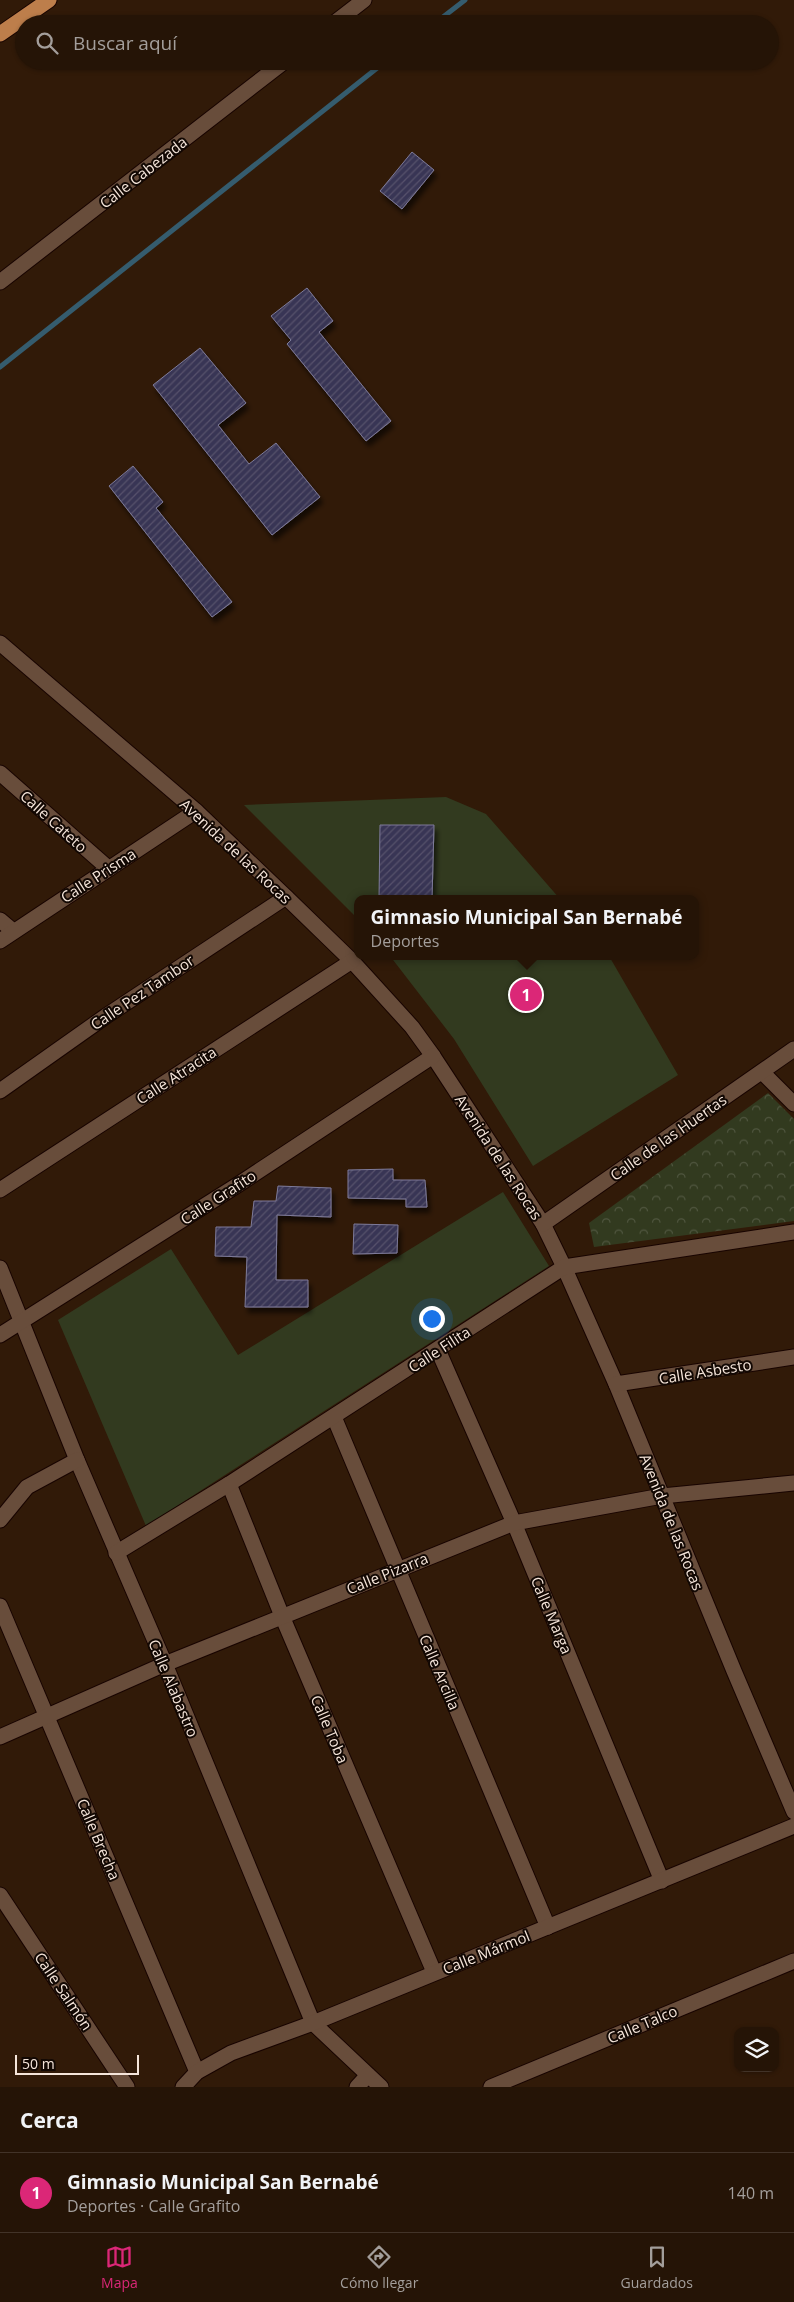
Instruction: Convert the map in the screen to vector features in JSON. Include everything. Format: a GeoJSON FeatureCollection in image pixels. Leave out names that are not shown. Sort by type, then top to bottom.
{"type":"FeatureCollection","features":[{"type":"Feature","properties":{"kind":"main road"},"geometry":{"type":"LineString","coordinates":[[27,15],[49,0]]}},
{"type":"Feature","properties":{"kind":"main road"},"geometry":{"type":"LineString","coordinates":[[0,34],[15,24]]}},
{"type":"Feature","properties":{"kind":"street"},"geometry":{"type":"LineString","coordinates":[[345,15],[364,0]]}},
{"type":"Feature","properties":{"kind":"street","name":"Calle Cabezada"},"geometry":{"type":"LineString","coordinates":[[0,282],[273,70]]}},
{"type":"Feature","properties":{"kind":"street","name":"Avenida de las Rocas"},"geometry":{"type":"LineString","coordinates":[[0,644],[196,812],[286,897],[352,961],[412,1027],[433,1056],[542,1224],[564,1267],[616,1384],[794,1812]]}},
{"type":"Feature","properties":{"kind":"street","name":"Calle Cateto"},"geometry":{"type":"LineString","coordinates":[[0,773],[108,868]]}},
{"type":"Feature","properties":{"kind":"street","name":"Calle Prisma"},"geometry":{"type":"LineString","coordinates":[[0,940],[196,812]]}},
{"type":"Feature","properties":{"kind":"street","name":"Calle Pez Tambor"},"geometry":{"type":"LineString","coordinates":[[0,1091],[106,1016],[286,897]]}},
{"type":"Feature","properties":{"kind":"street"},"geometry":{"type":"LineString","coordinates":[[0,920],[13,931]]}},
{"type":"Feature","properties":{"kind":"street","name":"Calle Atracita"},"geometry":{"type":"LineString","coordinates":[[0,1190],[352,961]]}},
{"type":"Feature","properties":{"kind":"street","name":"Calle de las Huertas"},"geometry":{"type":"LineString","coordinates":[[542,1224],[794,1050]]}},
{"type":"Feature","properties":{"kind":"street","name":"Calle Grafito"},"geometry":{"type":"LineString","coordinates":[[0,1335],[239,1184],[433,1056]]}},
{"type":"Feature","properties":{"kind":"street"},"geometry":{"type":"LineString","coordinates":[[762,1072],[794,1104]]}},
{"type":"Feature","properties":{"kind":"street","name":"Calle Filita"},"geometry":{"type":"LineString","coordinates":[[116,1552],[229,1484],[564,1267],[794,1232]]}},
{"type":"Feature","properties":{"kind":"street","name":"Calle Alabastro"},"geometry":{"type":"LineString","coordinates":[[0,1268],[77,1460],[165,1664],[313,2023],[381,2087]]}},
{"type":"Feature","properties":{"kind":"street","name":"Calle Marga"},"geometry":{"type":"LineString","coordinates":[[438,1350],[514,1523],[662,1881]]}},
{"type":"Feature","properties":{"kind":"street","name":"Calle Asbesto"},"geometry":{"type":"LineString","coordinates":[[616,1384],[794,1357]]}},
{"type":"Feature","properties":{"kind":"street","name":"Calle Arcilla"},"geometry":{"type":"LineString","coordinates":[[334,1416],[396,1569],[548,1927]]}},
{"type":"Feature","properties":{"kind":"street"},"geometry":{"type":"LineString","coordinates":[[0,1520],[27,1487],[77,1460]]}},
{"type":"Feature","properties":{"kind":"street","name":"Calle Toba"},"geometry":{"type":"LineString","coordinates":[[229,1484],[282,1616],[434,1972]]}},
{"type":"Feature","properties":{"kind":"street","name":"Calle Pizarra"},"geometry":{"type":"LineString","coordinates":[[0,1736],[165,1664],[396,1569],[514,1523],[662,1496],[794,1484]]}},
{"type":"Feature","properties":{"kind":"street","name":"Calle Brecha"},"geometry":{"type":"LineString","coordinates":[[0,1606],[197,2072]]}},
{"type":"Feature","properties":{"kind":"street","name":"Calle Mármol"},"geometry":{"type":"LineString","coordinates":[[184,2087],[197,2072],[231,2053],[313,2023],[794,1826]]}},
{"type":"Feature","properties":{"kind":"street","name":"Calle Salmón"},"geometry":{"type":"LineString","coordinates":[[0,1895],[127,2087]]}},
{"type":"Feature","properties":{"kind":"street","name":"Calle Talco"},"geometry":{"type":"LineString","coordinates":[[491,2087],[794,1961]]}},
{"type":"Feature","properties":{"kind":"street"},"geometry":{"type":"LineString","coordinates":[[356,2087],[368,2075]]}},
{"type":"Feature","properties":{"kind":"green space"},"geometry":{"type":"Polygon","coordinates":[[[446,797],[486,814],[557,895],[354,895],[354,915],[244,805],[446,797]]]}},
{"type":"Feature","properties":{"kind":"green space"},"geometry":{"type":"Polygon","coordinates":[[[393,960],[611,960],[678,1075],[533,1166],[454,1039],[393,960]]]}},
{"type":"Feature","properties":{"kind":"green space"},"geometry":{"type":"Polygon","coordinates":[[[768,1093],[794,1119],[794,1221],[594,1247],[589,1223],[768,1093]]]}},
{"type":"Feature","properties":{"kind":"green space"},"geometry":{"type":"Polygon","coordinates":[[[503,1192],[549,1266],[146,1526],[58,1320],[171,1249],[238,1355],[503,1192]]]}},
{"type":"Feature","properties":{"kind":"building"},"geometry":{"type":"Polygon","coordinates":[[[412,152],[434,170],[402,209],[380,191],[412,152]]]}},
{"type":"Feature","properties":{"kind":"building"},"geometry":{"type":"Polygon","coordinates":[[[307,288],[333,321],[319,332],[391,421],[366,441],[287,344],[291,340],[271,316],[307,288]]]}},
{"type":"Feature","properties":{"kind":"building"},"geometry":{"type":"Polygon","coordinates":[[[200,348],[246,403],[218,425],[249,464],[276,443],[320,497],[272,535],[153,385],[200,348]]]}},
{"type":"Feature","properties":{"kind":"building"},"geometry":{"type":"Polygon","coordinates":[[[133,466],[163,502],[156,508],[232,602],[212,617],[109,486],[133,466]]]}},
{"type":"Feature","properties":{"kind":"building"},"geometry":{"type":"Polygon","coordinates":[[[380,825],[434,825],[432,895],[379,895],[380,825]]]}},
{"type":"Feature","properties":{"kind":"building"},"geometry":{"type":"Polygon","coordinates":[[[393,1169],[393,1180],[425,1180],[427,1207],[406,1207],[406,1199],[348,1198],[348,1170],[393,1169]]]}},
{"type":"Feature","properties":{"kind":"building"},"geometry":{"type":"Polygon","coordinates":[[[278,1186],[331,1188],[331,1217],[277,1215],[276,1280],[308,1280],[308,1307],[245,1307],[247,1257],[215,1256],[216,1227],[251,1227],[254,1201],[276,1201],[278,1186]]]}},
{"type":"Feature","properties":{"kind":"building"},"geometry":{"type":"Polygon","coordinates":[[[354,1224],[398,1225],[397,1253],[353,1254],[354,1224]]]}},
{"type":"Feature","properties":{"kind":"waterway"},"geometry":{"type":"LineString","coordinates":[[446,15],[465,0]]}},
{"type":"Feature","properties":{"kind":"waterway"},"geometry":{"type":"LineString","coordinates":[[0,367],[375,70]]}},
{"type":"Feature","properties":{"kind":"place","name":"Gimnasio Municipal San Bernabé"},"geometry":{"type":"Point","coordinates":[526,995]}}]}
